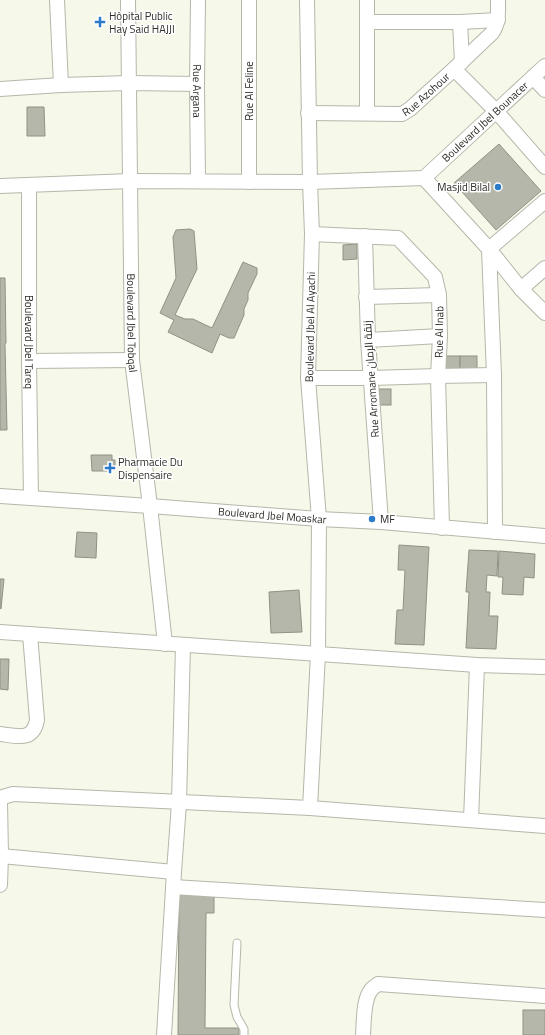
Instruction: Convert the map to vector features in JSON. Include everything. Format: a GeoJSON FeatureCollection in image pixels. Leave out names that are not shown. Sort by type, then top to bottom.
{"type":"FeatureCollection","features":[{"type":"Feature","properties":{"kind":"street"},"geometry":{"type":"LineString","coordinates":[[57,0],[61,85]]}},
{"type":"Feature","properties":{"kind":"street","name":"Boulevard Jbel Tobqal"},"geometry":{"type":"LineString","coordinates":[[128,0],[132,360],[165,644]]}},
{"type":"Feature","properties":{"kind":"street","name":"Rue Argana"},"geometry":{"type":"LineString","coordinates":[[198,0],[198,181]]}},
{"type":"Feature","properties":{"kind":"street","name":"Rue Al Feline"},"geometry":{"type":"LineString","coordinates":[[249,0],[249,182]]}},
{"type":"Feature","properties":{"kind":"street","name":"Boulevard Jbel Al Ayachi"},"geometry":{"type":"LineString","coordinates":[[307,0],[308,113],[312,234],[308,378],[319,519],[318,654],[310,808]]}},
{"type":"Feature","properties":{"kind":"street"},"geometry":{"type":"LineString","coordinates":[[366,113],[367,0]]}},
{"type":"Feature","properties":{"kind":"street"},"geometry":{"type":"LineString","coordinates":[[367,22],[460,22],[498,20],[498,0]]}},
{"type":"Feature","properties":{"kind":"street","name":"Rue Azohour"},"geometry":{"type":"LineString","coordinates":[[308,113],[402,114],[410,110],[492,33],[498,20]]}},
{"type":"Feature","properties":{"kind":"street"},"geometry":{"type":"LineString","coordinates":[[460,22],[458,66],[545,167]]}},
{"type":"Feature","properties":{"kind":"street","name":"Boulevard Jbel Bounacer"},"geometry":{"type":"LineString","coordinates":[[424,178],[545,66]]}},
{"type":"Feature","properties":{"kind":"street"},"geometry":{"type":"LineString","coordinates":[[533,77],[545,90]]}},
{"type":"Feature","properties":{"kind":"street"},"geometry":{"type":"LineString","coordinates":[[0,90],[61,85],[129,83],[197,84]]}},
{"type":"Feature","properties":{"kind":"street"},"geometry":{"type":"LineString","coordinates":[[0,186],[131,181],[310,182],[424,178],[545,313]]}},
{"type":"Feature","properties":{"kind":"street","name":"Boulevard Jbel Tareq"},"geometry":{"type":"LineString","coordinates":[[29,185],[29,361],[32,498]]}},
{"type":"Feature","properties":{"kind":"street"},"geometry":{"type":"LineString","coordinates":[[489,249],[545,201]]}},
{"type":"Feature","properties":{"kind":"street","name":"Rue Al Inab"},"geometry":{"type":"LineString","coordinates":[[312,234],[398,238],[435,277],[439,295],[440,336],[438,376],[442,528]]}},
{"type":"Feature","properties":{"kind":"street","name":"Rue Arromane زنقة الرمان"},"geometry":{"type":"LineString","coordinates":[[365,236],[368,340],[381,522]]}},
{"type":"Feature","properties":{"kind":"street"},"geometry":{"type":"LineString","coordinates":[[489,249],[494,375],[495,532]]}},
{"type":"Feature","properties":{"kind":"street"},"geometry":{"type":"LineString","coordinates":[[522,288],[545,268]]}},
{"type":"Feature","properties":{"kind":"street"},"geometry":{"type":"LineString","coordinates":[[366,297],[439,295]]}},
{"type":"Feature","properties":{"kind":"street"},"geometry":{"type":"LineString","coordinates":[[368,340],[440,336]]}},
{"type":"Feature","properties":{"kind":"street"},"geometry":{"type":"LineString","coordinates":[[29,361],[132,360]]}},
{"type":"Feature","properties":{"kind":"street"},"geometry":{"type":"LineString","coordinates":[[308,378],[494,375]]}},
{"type":"Feature","properties":{"kind":"street","name":"Boulevard Jbel Moaskar"},"geometry":{"type":"LineString","coordinates":[[0,496],[319,519],[381,522],[545,536]]}},
{"type":"Feature","properties":{"kind":"street"},"geometry":{"type":"LineString","coordinates":[[0,632],[477,665],[545,667]]}},
{"type":"Feature","properties":{"kind":"street"},"geometry":{"type":"LineString","coordinates":[[0,734],[20,736],[29,735],[35,729],[36,720],[30,634]]}},
{"type":"Feature","properties":{"kind":"street"},"geometry":{"type":"LineString","coordinates":[[164,1035],[173,886],[180,803],[184,645]]}},
{"type":"Feature","properties":{"kind":"street"},"geometry":{"type":"LineString","coordinates":[[470,820],[477,665]]}},
{"type":"Feature","properties":{"kind":"street"},"geometry":{"type":"LineString","coordinates":[[0,885],[0,801],[7,795],[13,794],[310,808],[545,826]]}},
{"type":"Feature","properties":{"kind":"street"},"geometry":{"type":"LineString","coordinates":[[1,856],[174,872]]}},
{"type":"Feature","properties":{"kind":"street"},"geometry":{"type":"LineString","coordinates":[[173,886],[545,910]]}},
{"type":"Feature","properties":{"kind":"street"},"geometry":{"type":"LineString","coordinates":[[363,1035],[368,995],[370,991],[378,984],[545,996]]}},
{"type":"Feature","properties":{"kind":"lane"},"geometry":{"type":"LineString","coordinates":[[236,943],[234,1005],[237,1017],[244,1029],[244,1035]]}},
{"type":"Feature","properties":{"kind":"building"},"geometry":{"type":"Polygon","coordinates":[[[27,107],[44,107],[45,136],[27,136],[27,107]]]}},
{"type":"Feature","properties":{"kind":"building","name":"Masjid Bilal"},"geometry":{"type":"Polygon","coordinates":[[[499,144],[541,191],[496,230],[454,183],[499,144]]]}},
{"type":"Feature","properties":{"kind":"building"},"geometry":{"type":"Polygon","coordinates":[[[190,229],[194,231],[197,269],[175,315],[185,319],[193,319],[212,328],[243,262],[257,268],[257,274],[248,293],[248,300],[244,309],[244,315],[234,338],[229,338],[220,334],[212,353],[168,332],[174,320],[160,313],[176,278],[173,237],[176,230],[190,229]]]}},
{"type":"Feature","properties":{"kind":"building"},"geometry":{"type":"Polygon","coordinates":[[[357,244],[357,259],[343,260],[343,245],[357,244]]]}},
{"type":"Feature","properties":{"kind":"building"},"geometry":{"type":"Polygon","coordinates":[[[0,278],[5,278],[7,430],[0,430],[0,278]]]}},
{"type":"Feature","properties":{"kind":"building"},"geometry":{"type":"Polygon","coordinates":[[[442,356],[460,356],[460,369],[442,369],[442,356]]]}},
{"type":"Feature","properties":{"kind":"building"},"geometry":{"type":"Polygon","coordinates":[[[460,356],[477,356],[477,369],[460,369],[460,356]]]}},
{"type":"Feature","properties":{"kind":"building"},"geometry":{"type":"Polygon","coordinates":[[[379,389],[391,389],[391,405],[379,405],[379,389]]]}},
{"type":"Feature","properties":{"kind":"building"},"geometry":{"type":"Polygon","coordinates":[[[91,455],[112,455],[112,460],[115,460],[115,466],[112,466],[112,471],[92,471],[91,455]]]}},
{"type":"Feature","properties":{"kind":"building"},"geometry":{"type":"Polygon","coordinates":[[[77,532],[97,533],[96,558],[75,557],[77,532]]]}},
{"type":"Feature","properties":{"kind":"building"},"geometry":{"type":"Polygon","coordinates":[[[399,545],[429,547],[424,645],[395,644],[397,610],[403,610],[405,570],[398,570],[399,545]]]}},
{"type":"Feature","properties":{"kind":"building"},"geometry":{"type":"Polygon","coordinates":[[[469,550],[498,551],[497,576],[487,575],[486,592],[490,592],[489,616],[498,616],[496,649],[466,648],[469,592],[466,592],[469,550]]]}},
{"type":"Feature","properties":{"kind":"building"},"geometry":{"type":"Polygon","coordinates":[[[499,551],[535,554],[534,578],[524,577],[523,595],[502,594],[503,577],[498,577],[499,551]]]}},
{"type":"Feature","properties":{"kind":"building"},"geometry":{"type":"Polygon","coordinates":[[[0,579],[4,579],[1,609],[0,608],[0,579]]]}},
{"type":"Feature","properties":{"kind":"building"},"geometry":{"type":"Polygon","coordinates":[[[299,590],[302,632],[271,633],[269,592],[299,590]]]}},
{"type":"Feature","properties":{"kind":"building"},"geometry":{"type":"Polygon","coordinates":[[[0,659],[9,659],[8,690],[0,689],[0,659]]]}},
{"type":"Feature","properties":{"kind":"building"},"geometry":{"type":"Polygon","coordinates":[[[179,891],[214,891],[214,913],[206,913],[205,1028],[239,1028],[239,1035],[178,1035],[179,891]]]}},
{"type":"Feature","properties":{"kind":"building"},"geometry":{"type":"Polygon","coordinates":[[[523,1010],[545,1010],[545,1035],[523,1035],[523,1010]]]}},
{"type":"Feature","properties":{"kind":"place","name":"Hôpital Public Hay Said HAJJI"},"geometry":{"type":"Point","coordinates":[100,22]}},
{"type":"Feature","properties":{"kind":"place","name":"Masjid Bilal"},"geometry":{"type":"Point","coordinates":[498,187]}},
{"type":"Feature","properties":{"kind":"place","name":"Pharmacie Du Dispensaire"},"geometry":{"type":"Point","coordinates":[110,468]}},
{"type":"Feature","properties":{"kind":"place","name":"MF"},"geometry":{"type":"Point","coordinates":[372,519]}}]}
